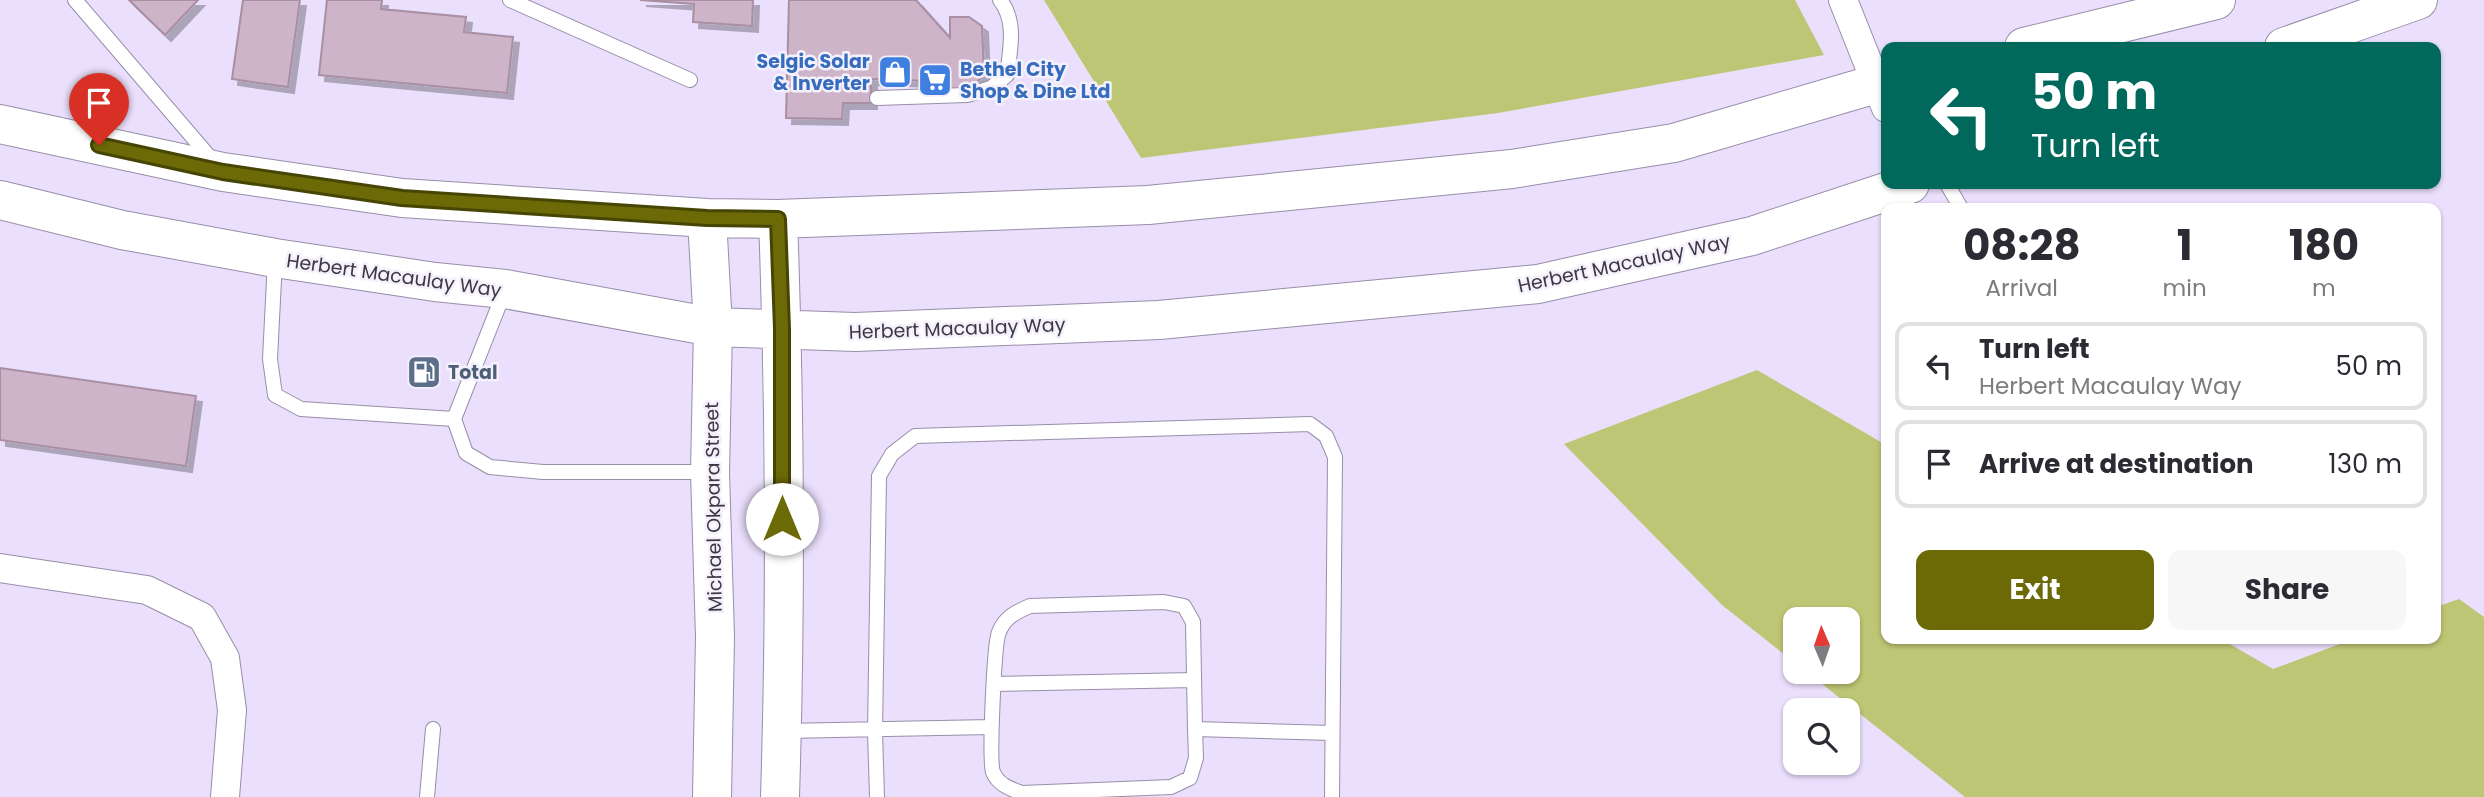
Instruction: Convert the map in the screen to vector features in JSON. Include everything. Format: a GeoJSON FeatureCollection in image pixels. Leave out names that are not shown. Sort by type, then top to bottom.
{"type":"FeatureCollection","features":[{"type":"Feature","properties":{"kind":"main road"},"geometry":{"type":"LineString","coordinates":[[2044,42],[2216,0]]}},
{"type":"Feature","properties":{"kind":"main road"},"geometry":{"type":"LineString","coordinates":[[2298,42],[2418,0]]}},
{"type":"Feature","properties":{"kind":"main road"},"geometry":{"type":"LineString","coordinates":[[0,124],[223,172],[402,198],[707,218],[778,219],[1148,205],[1512,169],[1674,143],[1881,91]]}},
{"type":"Feature","properties":{"kind":"main road","name":"Herbert Macaulay Way"},"geometry":{"type":"LineString","coordinates":[[0,200],[122,230],[275,258],[435,282],[505,289],[713,327],[855,332],[1159,320],[1538,284],[1752,236],[1895,189]]}},
{"type":"Feature","properties":{"kind":"main road","name":"Michael Okpara Street"},"geometry":{"type":"LineString","coordinates":[[707,218],[713,327],[710,472],[715,637],[712,797]]}},
{"type":"Feature","properties":{"kind":"main road"},"geometry":{"type":"LineString","coordinates":[[778,219],[782,329],[782,731],[779,797]]}},
{"type":"Feature","properties":{"kind":"street"},"geometry":{"type":"LineString","coordinates":[[1843,0],[1881,86]]}},
{"type":"Feature","properties":{"kind":"street"},"geometry":{"type":"LineString","coordinates":[[0,568],[147,590],[202,617],[225,658],[232,710],[225,797]]}},
{"type":"Feature","properties":{"kind":"lane"},"geometry":{"type":"LineString","coordinates":[[75,0],[223,172]]}},
{"type":"Feature","properties":{"kind":"lane"},"geometry":{"type":"LineString","coordinates":[[510,0],[690,80]]}},
{"type":"Feature","properties":{"kind":"lane"},"geometry":{"type":"LineString","coordinates":[[877,98],[967,95],[991,88],[1007,75],[1012,31],[1006,8],[999,0]]}},
{"type":"Feature","properties":{"kind":"lane"},"geometry":{"type":"LineString","coordinates":[[275,258],[270,359],[275,395],[301,409],[454,419]]}},
{"type":"Feature","properties":{"kind":"lane"},"geometry":{"type":"LineString","coordinates":[[505,289],[454,419],[466,453],[490,467],[543,471],[710,472]]}},
{"type":"Feature","properties":{"kind":"lane"},"geometry":{"type":"LineString","coordinates":[[877,797],[875,731],[879,476],[892,454],[915,436],[1310,424],[1326,436],[1335,457],[1332,797]]}},
{"type":"Feature","properties":{"kind":"lane"},"geometry":{"type":"LineString","coordinates":[[1164,602],[1184,606],[1193,622],[1194,680],[1196,758],[1190,778],[1171,787],[1023,793],[1003,786],[993,772],[991,727],[998,634],[1011,614],[1030,606],[1164,602]]}},
{"type":"Feature","properties":{"kind":"lane"},"geometry":{"type":"LineString","coordinates":[[994,684],[1194,680]]}},
{"type":"Feature","properties":{"kind":"lane"},"geometry":{"type":"LineString","coordinates":[[782,731],[991,727]]}},
{"type":"Feature","properties":{"kind":"lane"},"geometry":{"type":"LineString","coordinates":[[427,797],[433,729]]}},
{"type":"Feature","properties":{"kind":"lane"},"geometry":{"type":"LineString","coordinates":[[1195,729],[1332,733]]}},
{"type":"Feature","properties":{"kind":"green space"},"geometry":{"type":"Polygon","coordinates":[[[1044,0],[1795,0],[1824,55],[1498,113],[1141,158],[1044,0]]]}},
{"type":"Feature","properties":{"kind":"green space"},"geometry":{"type":"Polygon","coordinates":[[[1757,370],[1881,442],[1881,644],[2230,644],[2273,669],[2340,644],[2441,644],[2441,605],[2459,599],[2484,617],[2484,797],[1965,797],[1860,714],[1860,698],[1840,698],[1822,684],[1860,684],[1860,607],[1783,607],[1783,653],[1722,605],[1564,444],[1757,370]]]}},
{"type":"Feature","properties":{"kind":"building"},"geometry":{"type":"Polygon","coordinates":[[[129,0],[198,0],[165,35],[129,0]]]}},
{"type":"Feature","properties":{"kind":"building"},"geometry":{"type":"Polygon","coordinates":[[[243,0],[300,0],[288,87],[232,79],[243,0]]]}},
{"type":"Feature","properties":{"kind":"building"},"geometry":{"type":"Polygon","coordinates":[[[327,0],[382,0],[381,9],[466,17],[464,32],[513,37],[507,93],[319,75],[327,0]]]}},
{"type":"Feature","properties":{"kind":"building"},"geometry":{"type":"Polygon","coordinates":[[[640,0],[753,0],[752,26],[693,22],[694,4],[640,0]]]}},
{"type":"Feature","properties":{"kind":"building"},"geometry":{"type":"Polygon","coordinates":[[[789,0],[916,0],[950,38],[950,17],[969,17],[982,26],[984,75],[968,91],[929,90],[929,81],[871,79],[871,103],[843,103],[842,119],[786,118],[789,0]]]}},
{"type":"Feature","properties":{"kind":"building"},"geometry":{"type":"Polygon","coordinates":[[[0,368],[196,396],[186,466],[0,440],[0,368]]]}},
{"type":"Feature","properties":{"kind":"place","name":"Selgic Solar & Inverter"},"geometry":{"type":"Point","coordinates":[895,72]}},
{"type":"Feature","properties":{"kind":"place","name":"Bethel City Shop & Dine Ltd"},"geometry":{"type":"Point","coordinates":[935,80]}},
{"type":"Feature","properties":{"kind":"place","name":"Total"},"geometry":{"type":"Point","coordinates":[424,372]}},
{"type":"Feature","properties":{"kind":"route"},"geometry":{"type":"LineString","coordinates":[[99,145],[223,172],[402,198],[707,218],[778,219],[782,329],[782,519]]}}]}
